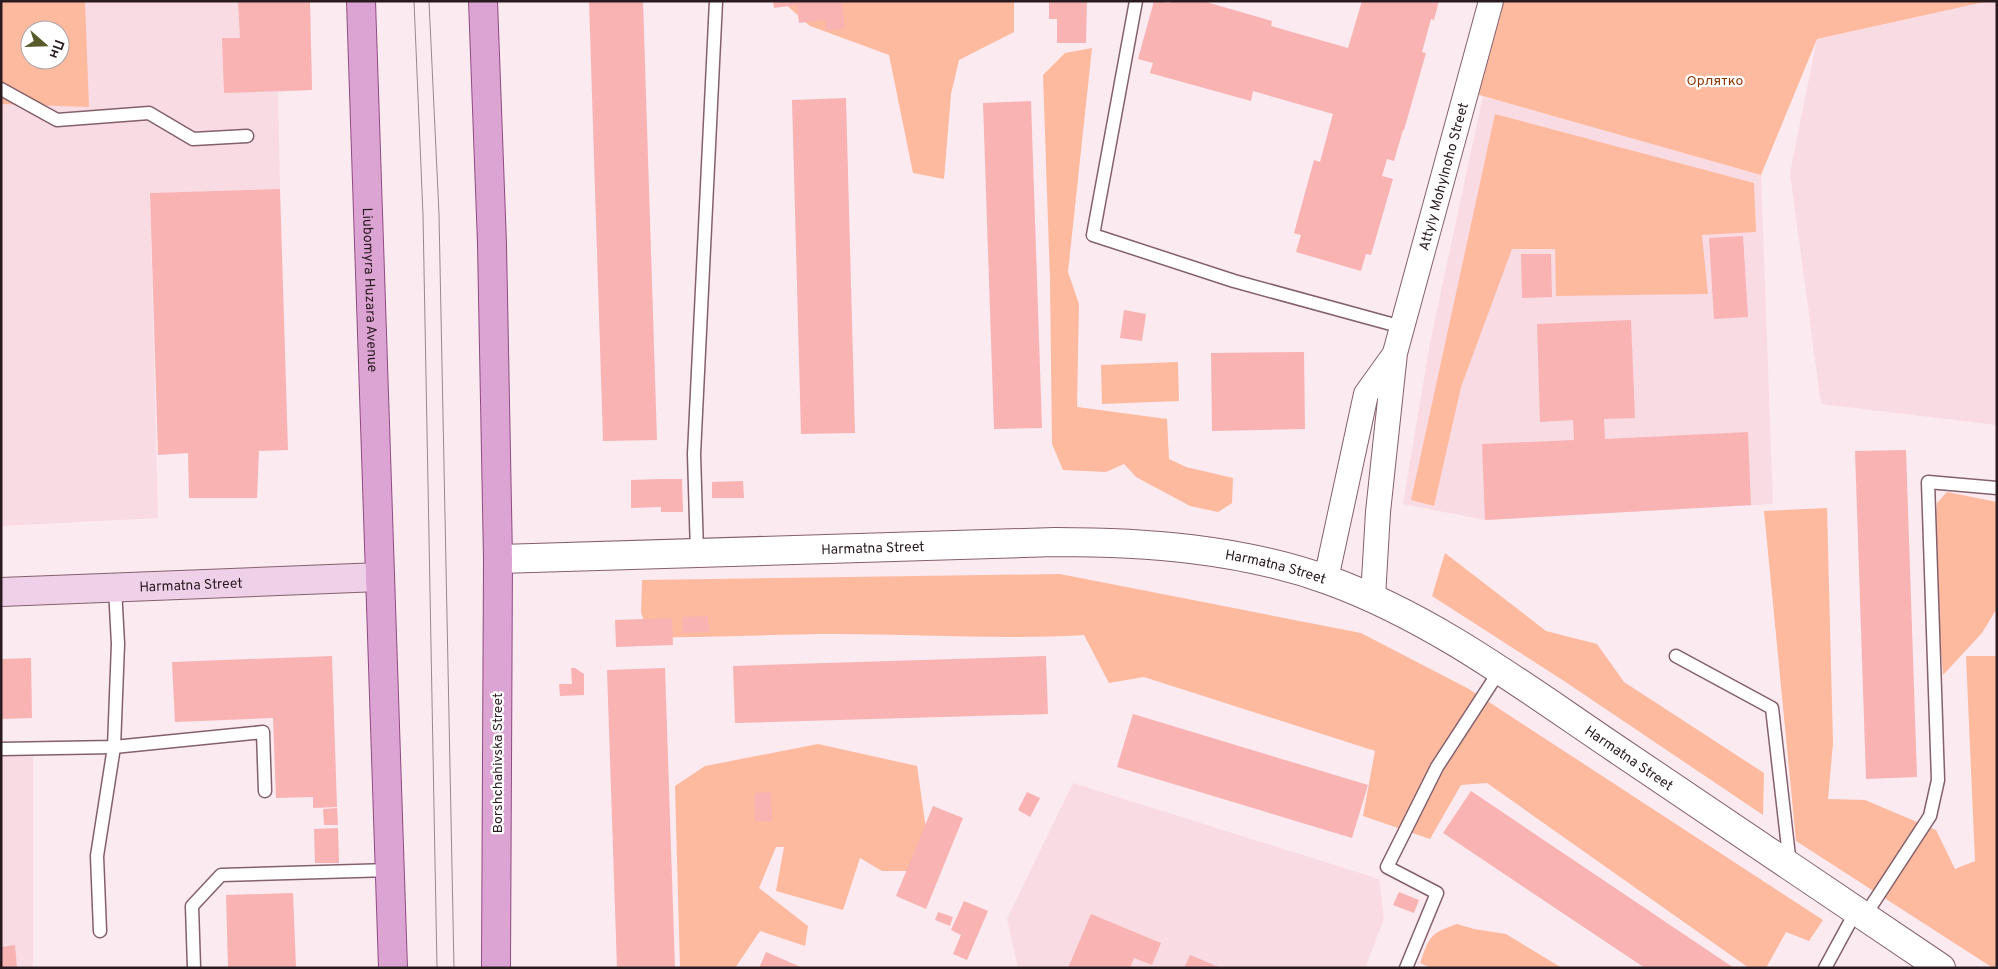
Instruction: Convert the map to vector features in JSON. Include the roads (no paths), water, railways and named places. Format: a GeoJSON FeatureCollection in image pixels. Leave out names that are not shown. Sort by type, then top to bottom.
{"type":"FeatureCollection","features":[{"type":"Feature","properties":{"kind":"main road","name":"Liubomyra Huzara Avenue"},"geometry":{"type":"LineString","coordinates":[[361,1],[380,577]]}},
{"type":"Feature","properties":{"kind":"main road"},"geometry":{"type":"LineString","coordinates":[[483,1],[492,244],[498,559]]}},
{"type":"Feature","properties":{"kind":"main road","name":"Borshchahivska Street"},"geometry":{"type":"LineString","coordinates":[[496,968],[498,559]]}},
{"type":"Feature","properties":{"kind":"main road","name":"Harmatna Street"},"geometry":{"type":"LineString","coordinates":[[1,592],[380,577]]}},
{"type":"Feature","properties":{"kind":"main road"},"geometry":{"type":"LineString","coordinates":[[380,577],[393,968]]}},
{"type":"Feature","properties":{"kind":"street","name":"Attyly Mohylnoho Street"},"geometry":{"type":"LineString","coordinates":[[1373,597],[1378,512],[1395,353],[1491,1]]}},
{"type":"Feature","properties":{"kind":"street","name":"Attyly Mohylnoho Street"},"geometry":{"type":"LineString","coordinates":[[1326,579],[1366,394],[1395,353]]}},
{"type":"Feature","properties":{"kind":"street","name":"Harmatna Street"},"geometry":{"type":"LineString","coordinates":[[498,559],[1055,542],[1124,542],[1190,549],[1266,562],[1326,579],[1373,597],[1431,627],[1500,670],[1941,968]]}},
{"type":"Feature","properties":{"kind":"lane"},"geometry":{"type":"LineString","coordinates":[[697,553],[694,454],[716,1]]}},
{"type":"Feature","properties":{"kind":"lane"},"geometry":{"type":"LineString","coordinates":[[1136,1],[1093,235],[1234,281],[1402,327]]}},
{"type":"Feature","properties":{"kind":"lane"},"geometry":{"type":"LineString","coordinates":[[1,89],[57,120],[149,113],[193,138],[248,136]]}},
{"type":"Feature","properties":{"kind":"lane"},"geometry":{"type":"LineString","coordinates":[[1825,968],[1860,914],[1930,816],[1938,780],[1928,482],[1997,488]]}},
{"type":"Feature","properties":{"kind":"lane"},"geometry":{"type":"LineString","coordinates":[[100,931],[98,856],[114,747],[118,644],[115,588]]}},
{"type":"Feature","properties":{"kind":"lane"},"geometry":{"type":"LineString","coordinates":[[1676,656],[1772,708],[1790,867]]}},
{"type":"Feature","properties":{"kind":"lane"},"geometry":{"type":"LineString","coordinates":[[1406,968],[1436,893],[1387,867],[1437,767],[1500,670]]}},
{"type":"Feature","properties":{"kind":"lane"},"geometry":{"type":"LineString","coordinates":[[1,749],[114,747],[263,732],[265,790]]}},
{"type":"Feature","properties":{"kind":"lane"},"geometry":{"type":"LineString","coordinates":[[194,968],[192,906],[221,875],[390,870]]}},
{"type":"Feature","properties":{"kind":"tram line"},"geometry":{"type":"LineString","coordinates":[[414,1],[423,215],[437,968]]}},
{"type":"Feature","properties":{"kind":"tram line"},"geometry":{"type":"LineString","coordinates":[[429,1],[439,214],[454,968]]}},
{"type":"Feature","properties":{"kind":"park label","name":"Орлятко"},"geometry":{"type":"Point","coordinates":[1715,80]}}]}
